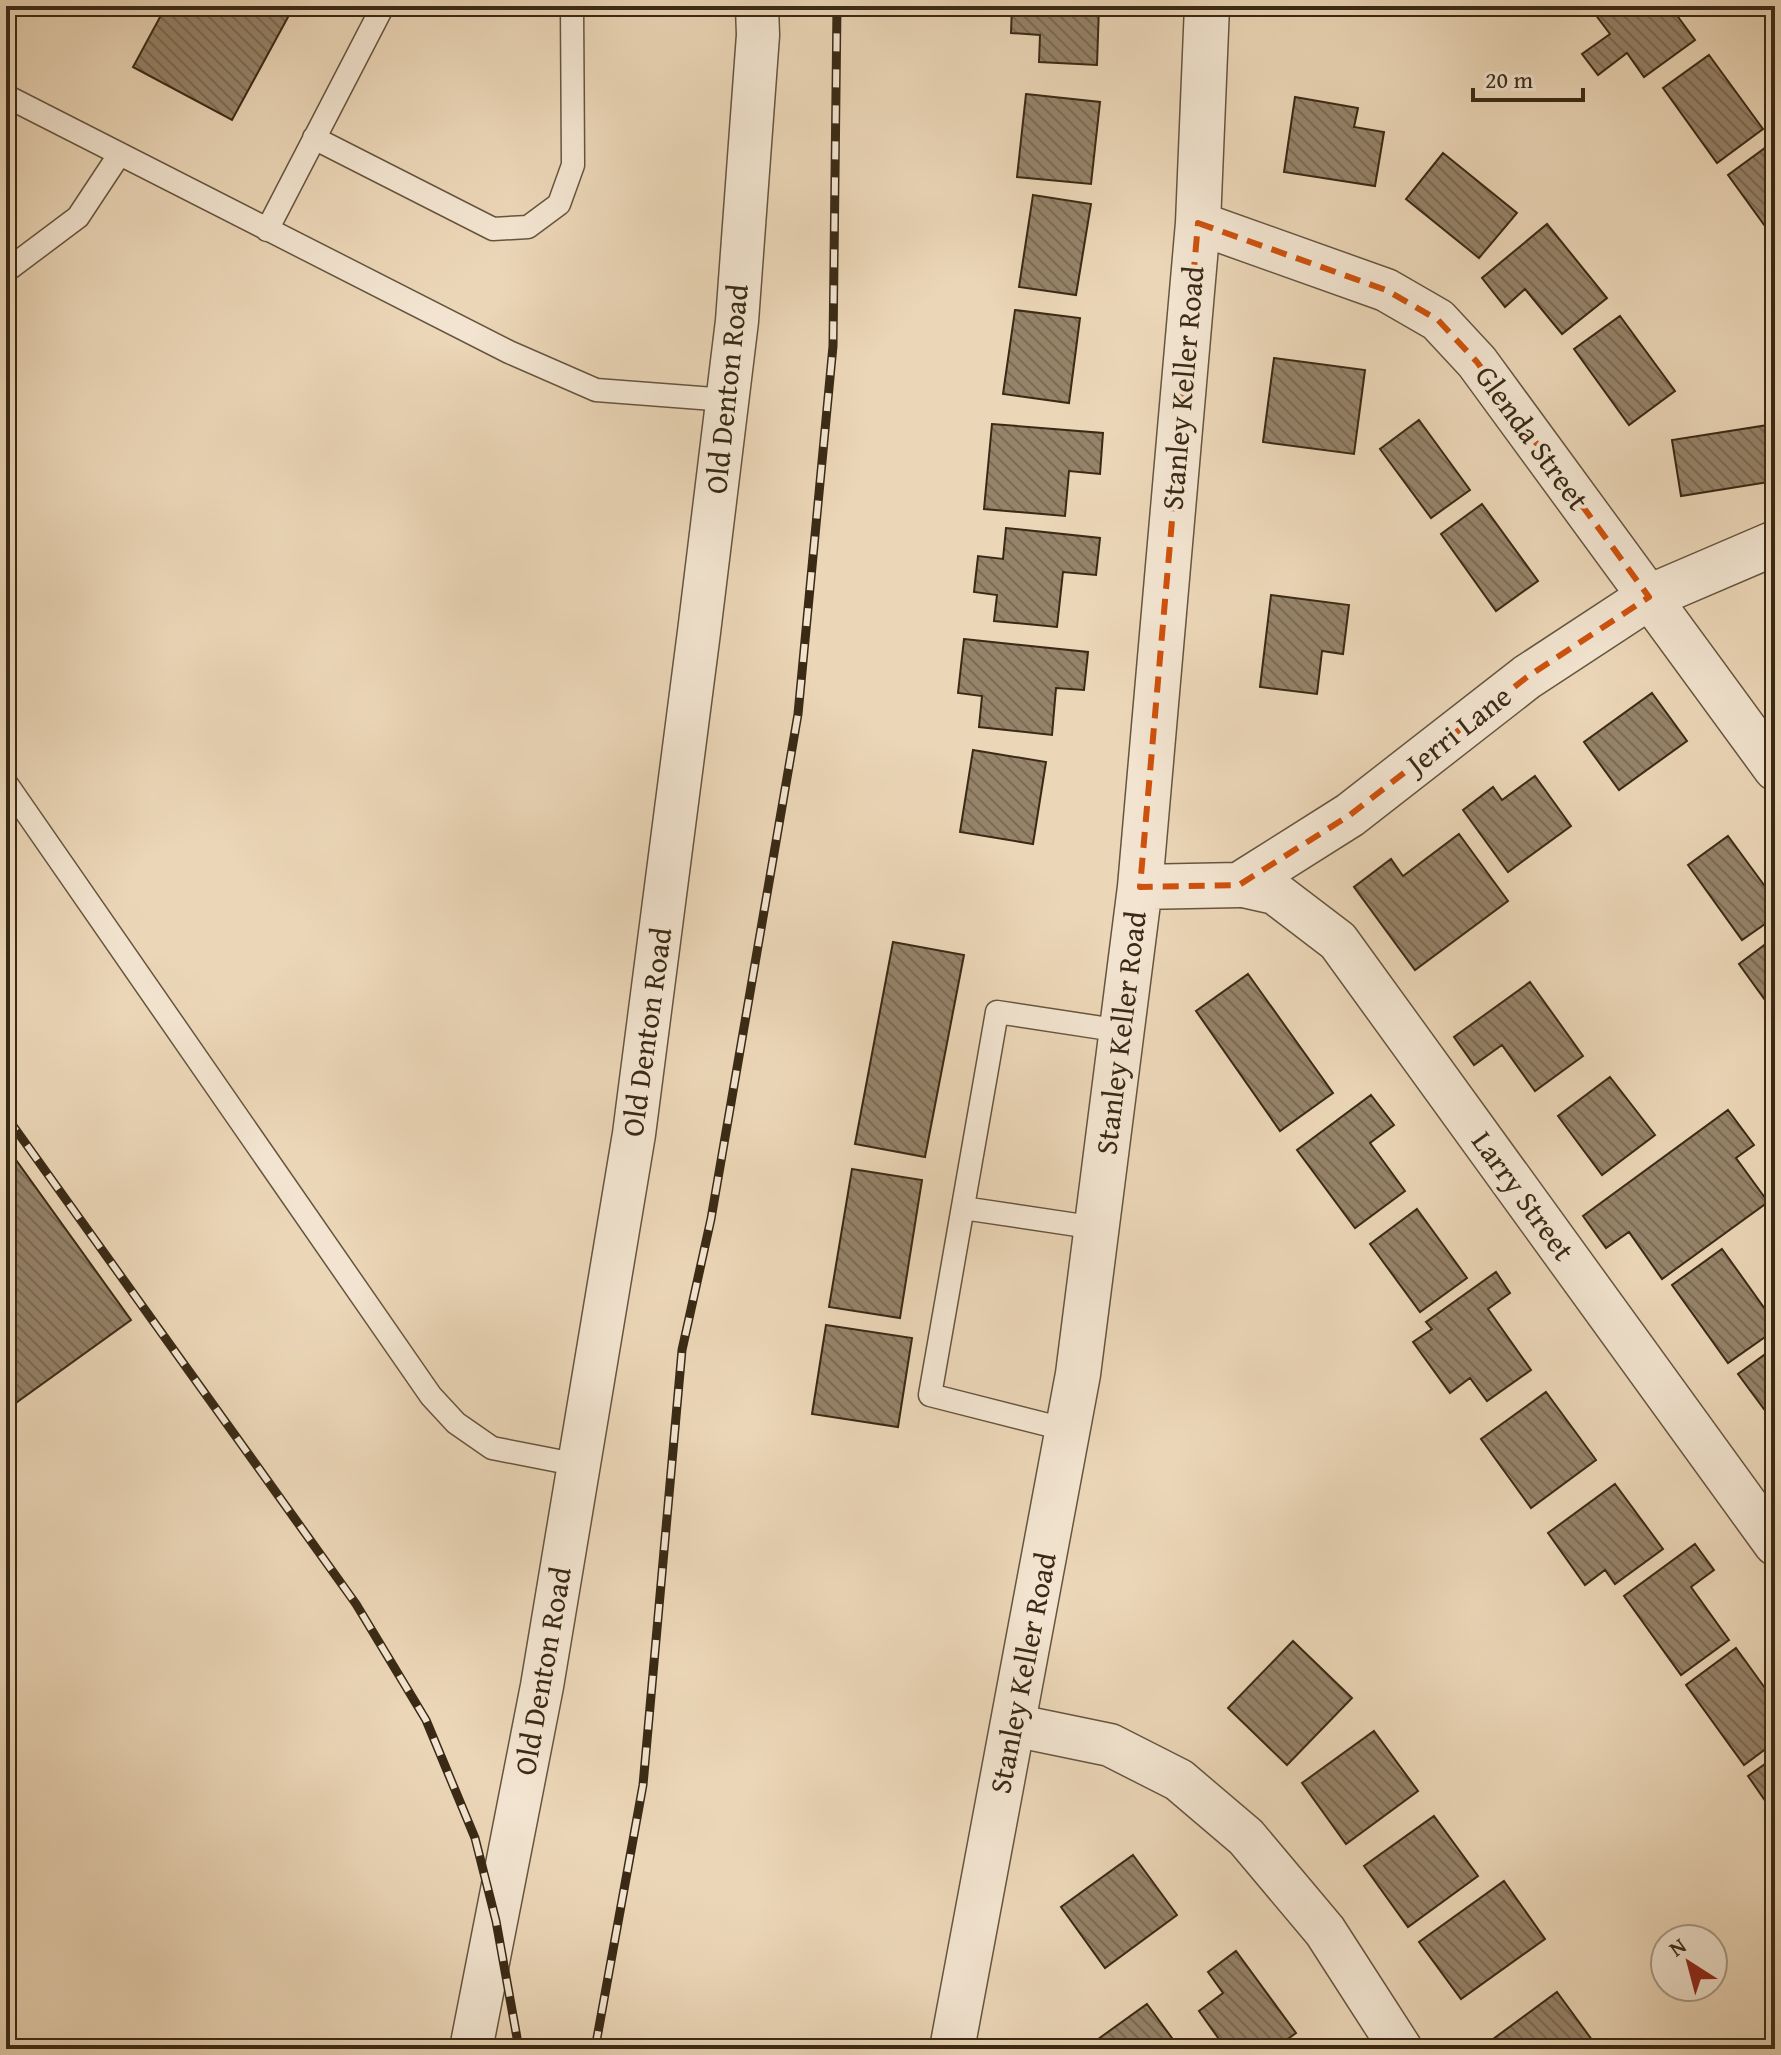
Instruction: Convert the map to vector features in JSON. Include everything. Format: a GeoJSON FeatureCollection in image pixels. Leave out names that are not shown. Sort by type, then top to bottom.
{"type":"FeatureCollection","features":[{"type":"Feature","properties":{"kind":"street","name":"Old Denton Road"},"geometry":{"type":"LineString","coordinates":[[471,2049],[542,1686],[634,1134],[737,321],[758,35],[757,6]]}},
{"type":"Feature","properties":{"kind":"street","name":"Stanley Keller Road"},"geometry":{"type":"LineString","coordinates":[[952,2049],[1078,1374],[1140,887],[1198,223],[1207,6]]}},
{"type":"Feature","properties":{"kind":"street","name":"Glenda Street"},"geometry":{"type":"LineString","coordinates":[[1198,223],[1386,290],[1438,320],[1477,362],[1775,769]]}},
{"type":"Feature","properties":{"kind":"street","name":"Jerri Lane"},"geometry":{"type":"LineString","coordinates":[[1239,885],[1350,815],[1527,677],[1649,597],[1775,543]]}},
{"type":"Feature","properties":{"kind":"street"},"geometry":{"type":"LineString","coordinates":[[1140,887],[1239,885]]}},
{"type":"Feature","properties":{"kind":"street","name":"Larry Street"},"geometry":{"type":"LineString","coordinates":[[1239,885],[1275,893],[1338,941],[1775,1544]]}},
{"type":"Feature","properties":{"kind":"street"},"geometry":{"type":"LineString","coordinates":[[1013,1725],[1110,1745],[1179,1780],[1246,1837],[1325,1931],[1401,2049]]}},
{"type":"Feature","properties":{"kind":"lane"},"geometry":{"type":"LineString","coordinates":[[267,230],[383,6]]}},
{"type":"Feature","properties":{"kind":"lane"},"geometry":{"type":"LineString","coordinates":[[314,138],[493,229],[528,227],[559,204],[573,165],[572,6]]}},
{"type":"Feature","properties":{"kind":"lane"},"geometry":{"type":"LineString","coordinates":[[6,96],[509,352],[596,390],[727,400]]}},
{"type":"Feature","properties":{"kind":"lane"},"geometry":{"type":"LineString","coordinates":[[6,271],[78,217],[119,155]]}},
{"type":"Feature","properties":{"kind":"lane"},"geometry":{"type":"LineString","coordinates":[[6,783],[431,1396],[456,1423],[492,1448],[579,1465]]}},
{"type":"Feature","properties":{"kind":"lane"},"geometry":{"type":"LineString","coordinates":[[1068,1430],[930,1395],[997,1012],[1122,1031]]}},
{"type":"Feature","properties":{"kind":"lane"},"geometry":{"type":"LineString","coordinates":[[963,1208],[1097,1228]]}},
{"type":"Feature","properties":{"kind":"highlighted area"},"geometry":{"type":"Polygon","coordinates":[[[1198,223],[1386,290],[1438,320],[1477,362],[1649,597],[1527,677],[1350,815],[1239,885],[1140,887],[1198,223]]]}},
{"type":"Feature","properties":{"kind":"building"},"geometry":{"type":"Polygon","coordinates":[[[166,6],[294,6],[232,120],[133,67],[166,6]]]}},
{"type":"Feature","properties":{"kind":"building"},"geometry":{"type":"Polygon","coordinates":[[[1012,6],[1099,6],[1097,65],[1039,62],[1040,35],[1011,33],[1012,6]]]}},
{"type":"Feature","properties":{"kind":"building"},"geometry":{"type":"Polygon","coordinates":[[[1598,6],[1670,6],[1695,40],[1644,77],[1627,53],[1598,75],[1582,54],[1610,34],[1592,10],[1598,6]]]}},
{"type":"Feature","properties":{"kind":"building"},"geometry":{"type":"Polygon","coordinates":[[[1709,55],[1763,129],[1717,163],[1663,88],[1709,55]]]}},
{"type":"Feature","properties":{"kind":"building"},"geometry":{"type":"Polygon","coordinates":[[[1026,94],[1100,102],[1091,184],[1017,177],[1026,94]]]}},
{"type":"Feature","properties":{"kind":"building"},"geometry":{"type":"Polygon","coordinates":[[[1295,97],[1358,108],[1354,127],[1384,132],[1375,186],[1284,172],[1295,97]]]}},
{"type":"Feature","properties":{"kind":"building"},"geometry":{"type":"Polygon","coordinates":[[[1773,142],[1775,146],[1775,240],[1728,175],[1773,142]]]}},
{"type":"Feature","properties":{"kind":"building"},"geometry":{"type":"Polygon","coordinates":[[[1443,153],[1517,213],[1479,258],[1406,199],[1443,153]]]}},
{"type":"Feature","properties":{"kind":"building"},"geometry":{"type":"Polygon","coordinates":[[[1033,195],[1091,204],[1076,295],[1019,287],[1033,195]]]}},
{"type":"Feature","properties":{"kind":"building"},"geometry":{"type":"Polygon","coordinates":[[[1547,224],[1607,298],[1562,334],[1525,289],[1505,307],[1482,278],[1547,224]]]}},
{"type":"Feature","properties":{"kind":"building"},"geometry":{"type":"Polygon","coordinates":[[[1015,310],[1080,318],[1069,403],[1003,394],[1015,310]]]}},
{"type":"Feature","properties":{"kind":"building"},"geometry":{"type":"Polygon","coordinates":[[[1620,316],[1675,391],[1629,425],[1574,349],[1620,316]]]}},
{"type":"Feature","properties":{"kind":"building"},"geometry":{"type":"Polygon","coordinates":[[[1274,358],[1365,370],[1354,454],[1263,442],[1274,358]]]}},
{"type":"Feature","properties":{"kind":"building"},"geometry":{"type":"Polygon","coordinates":[[[1419,420],[1470,490],[1431,518],[1380,449],[1419,420]]]}},
{"type":"Feature","properties":{"kind":"building"},"geometry":{"type":"Polygon","coordinates":[[[992,424],[1103,433],[1100,474],[1069,471],[1065,516],[984,509],[992,424]]]}},
{"type":"Feature","properties":{"kind":"building"},"geometry":{"type":"Polygon","coordinates":[[[1768,425],[1775,481],[1681,496],[1672,440],[1768,425]]]}},
{"type":"Feature","properties":{"kind":"building"},"geometry":{"type":"Polygon","coordinates":[[[1482,504],[1538,581],[1496,611],[1441,534],[1482,504]]]}},
{"type":"Feature","properties":{"kind":"building"},"geometry":{"type":"Polygon","coordinates":[[[1006,528],[1100,538],[1096,575],[1063,572],[1057,627],[994,621],[997,595],[974,592],[978,556],[1003,559],[1006,528]]]}},
{"type":"Feature","properties":{"kind":"building"},"geometry":{"type":"Polygon","coordinates":[[[1271,595],[1349,605],[1343,654],[1322,651],[1317,694],[1260,687],[1271,595]]]}},
{"type":"Feature","properties":{"kind":"building"},"geometry":{"type":"Polygon","coordinates":[[[964,639],[1088,652],[1084,690],[1056,688],[1052,735],[979,727],[982,696],[958,693],[964,639]]]}},
{"type":"Feature","properties":{"kind":"building"},"geometry":{"type":"Polygon","coordinates":[[[1652,693],[1687,741],[1619,790],[1584,742],[1652,693]]]}},
{"type":"Feature","properties":{"kind":"building"},"geometry":{"type":"Polygon","coordinates":[[[973,750],[1046,762],[1033,844],[960,832],[973,750]]]}},
{"type":"Feature","properties":{"kind":"building"},"geometry":{"type":"Polygon","coordinates":[[[1535,776],[1571,826],[1508,872],[1463,810],[1493,787],[1502,800],[1535,776]]]}},
{"type":"Feature","properties":{"kind":"building"},"geometry":{"type":"Polygon","coordinates":[[[1459,834],[1508,901],[1415,970],[1354,887],[1391,859],[1403,876],[1459,834]]]}},
{"type":"Feature","properties":{"kind":"building"},"geometry":{"type":"Polygon","coordinates":[[[1728,836],[1775,900],[1775,917],[1742,940],[1688,865],[1728,836]]]}},
{"type":"Feature","properties":{"kind":"building"},"geometry":{"type":"Polygon","coordinates":[[[1775,937],[1775,1014],[1739,964],[1775,937]]]}},
{"type":"Feature","properties":{"kind":"building"},"geometry":{"type":"Polygon","coordinates":[[[893,942],[964,955],[925,1157],[855,1144],[893,942]]]}},
{"type":"Feature","properties":{"kind":"building"},"geometry":{"type":"Polygon","coordinates":[[[1248,974],[1333,1093],[1280,1131],[1196,1011],[1248,974]]]}},
{"type":"Feature","properties":{"kind":"building"},"geometry":{"type":"Polygon","coordinates":[[[1530,982],[1583,1056],[1535,1091],[1502,1045],[1474,1065],[1454,1037],[1530,982]]]}},
{"type":"Feature","properties":{"kind":"building"},"geometry":{"type":"Polygon","coordinates":[[[1610,1077],[1655,1135],[1602,1175],[1558,1116],[1610,1077]]]}},
{"type":"Feature","properties":{"kind":"building"},"geometry":{"type":"Polygon","coordinates":[[[1371,1095],[1394,1125],[1370,1143],[1405,1191],[1355,1228],[1297,1150],[1371,1095]]]}},
{"type":"Feature","properties":{"kind":"building"},"geometry":{"type":"Polygon","coordinates":[[[1728,1110],[1754,1145],[1736,1158],[1768,1202],[1662,1279],[1629,1232],[1606,1248],[1583,1216],[1728,1110]]]}},
{"type":"Feature","properties":{"kind":"building"},"geometry":{"type":"Polygon","coordinates":[[[6,1146],[131,1320],[6,1410],[6,1146]]]}},
{"type":"Feature","properties":{"kind":"building"},"geometry":{"type":"Polygon","coordinates":[[[852,1169],[922,1180],[900,1318],[829,1307],[852,1169]]]}},
{"type":"Feature","properties":{"kind":"building"},"geometry":{"type":"Polygon","coordinates":[[[1417,1209],[1467,1278],[1420,1312],[1370,1244],[1417,1209]]]}},
{"type":"Feature","properties":{"kind":"building"},"geometry":{"type":"Polygon","coordinates":[[[1722,1249],[1775,1323],[1775,1330],[1728,1363],[1672,1285],[1722,1249]]]}},
{"type":"Feature","properties":{"kind":"building"},"geometry":{"type":"Polygon","coordinates":[[[1496,1272],[1510,1293],[1488,1309],[1531,1370],[1487,1401],[1470,1378],[1450,1393],[1413,1342],[1432,1329],[1426,1322],[1496,1272]]]}},
{"type":"Feature","properties":{"kind":"building"},"geometry":{"type":"Polygon","coordinates":[[[826,1325],[912,1338],[898,1427],[812,1414],[826,1325]]]}},
{"type":"Feature","properties":{"kind":"building"},"geometry":{"type":"Polygon","coordinates":[[[1775,1347],[1775,1424],[1738,1374],[1775,1347]]]}},
{"type":"Feature","properties":{"kind":"building"},"geometry":{"type":"Polygon","coordinates":[[[1546,1392],[1596,1460],[1531,1508],[1481,1439],[1546,1392]]]}},
{"type":"Feature","properties":{"kind":"building"},"geometry":{"type":"Polygon","coordinates":[[[1615,1484],[1663,1549],[1615,1584],[1605,1570],[1585,1585],[1548,1533],[1615,1484]]]}},
{"type":"Feature","properties":{"kind":"building"},"geometry":{"type":"Polygon","coordinates":[[[1695,1544],[1714,1570],[1691,1587],[1729,1640],[1681,1675],[1624,1596],[1695,1544]]]}},
{"type":"Feature","properties":{"kind":"building"},"geometry":{"type":"Polygon","coordinates":[[[1293,1641],[1352,1698],[1287,1765],[1228,1708],[1293,1641]]]}},
{"type":"Feature","properties":{"kind":"building"},"geometry":{"type":"Polygon","coordinates":[[[1736,1648],[1775,1702],[1775,1742],[1744,1765],[1686,1685],[1736,1648]]]}},
{"type":"Feature","properties":{"kind":"building"},"geometry":{"type":"Polygon","coordinates":[[[1374,1731],[1418,1791],[1346,1844],[1302,1783],[1374,1731]]]}},
{"type":"Feature","properties":{"kind":"building"},"geometry":{"type":"Polygon","coordinates":[[[1775,1757],[1775,1815],[1748,1776],[1775,1757]]]}},
{"type":"Feature","properties":{"kind":"building"},"geometry":{"type":"Polygon","coordinates":[[[1434,1816],[1478,1876],[1408,1927],[1364,1866],[1434,1816]]]}},
{"type":"Feature","properties":{"kind":"building"},"geometry":{"type":"Polygon","coordinates":[[[1133,1855],[1177,1915],[1105,1968],[1061,1907],[1133,1855]]]}},
{"type":"Feature","properties":{"kind":"building"},"geometry":{"type":"Polygon","coordinates":[[[1504,1881],[1545,1939],[1461,1999],[1419,1942],[1504,1881]]]}},
{"type":"Feature","properties":{"kind":"building"},"geometry":{"type":"Polygon","coordinates":[[[1236,1951],[1296,2033],[1274,2049],[1226,2049],[1199,2011],[1223,1993],[1208,1972],[1236,1951]]]}},
{"type":"Feature","properties":{"kind":"building"},"geometry":{"type":"Polygon","coordinates":[[[1557,1992],[1595,2044],[1588,2049],[1493,2049],[1489,2042],[1557,1992]]]}},
{"type":"Feature","properties":{"kind":"building"},"geometry":{"type":"Polygon","coordinates":[[[1147,2004],[1180,2049],[1088,2049],[1087,2047],[1147,2004]]]}},
{"type":"Feature","properties":{"kind":"railway"},"geometry":{"type":"LineString","coordinates":[[595,2049],[643,1785],[682,1350],[711,1219],[798,714],[833,346],[837,6]]}},
{"type":"Feature","properties":{"kind":"railway"},"geometry":{"type":"LineString","coordinates":[[6,1116],[356,1604],[426,1720],[475,1838],[496,1921],[519,2049]]}}]}
